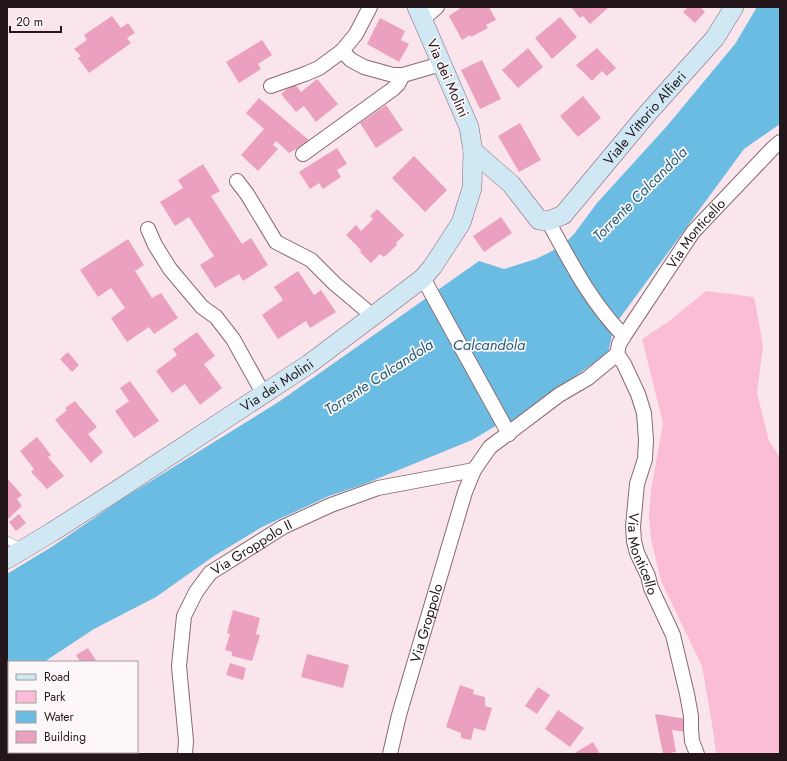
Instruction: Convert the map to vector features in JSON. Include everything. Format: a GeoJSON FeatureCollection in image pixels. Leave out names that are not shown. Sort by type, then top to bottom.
{"type":"FeatureCollection","features":[{"type":"Feature","properties":{"kind":"street"},"geometry":{"type":"LineString","coordinates":[[271,86],[319,68],[342,51],[356,34],[370,7]]}},
{"type":"Feature","properties":{"kind":"street","name":"Viale Vittorio Alfieri"},"geometry":{"type":"LineString","coordinates":[[548,221],[563,215],[647,114],[715,38],[734,7]]}},
{"type":"Feature","properties":{"kind":"street","name":"Via dei Molini"},"geometry":{"type":"LineString","coordinates":[[7,560],[116,491],[309,364],[373,316],[426,284],[433,266],[461,223],[472,188],[473,151],[469,128],[456,95],[441,64],[425,11]]}},
{"type":"Feature","properties":{"kind":"street"},"geometry":{"type":"LineString","coordinates":[[342,51],[351,60],[364,67],[393,75],[403,75],[441,64]]}},
{"type":"Feature","properties":{"kind":"street"},"geometry":{"type":"LineString","coordinates":[[303,154],[393,89],[403,75]]}},
{"type":"Feature","properties":{"kind":"street","name":"Via Monticello"},"geometry":{"type":"LineString","coordinates":[[697,754],[692,741],[688,694],[673,635],[651,588],[648,576],[637,554],[634,541],[633,526],[637,484],[645,458],[646,440],[644,413],[638,394],[624,364],[617,354],[619,344],[624,336],[694,232],[772,148],[780,142]]}},
{"type":"Feature","properties":{"kind":"street"},"geometry":{"type":"LineString","coordinates":[[473,151],[511,184],[539,220],[548,221],[587,290],[614,326],[624,336]]}},
{"type":"Feature","properties":{"kind":"street"},"geometry":{"type":"LineString","coordinates":[[237,181],[247,194],[276,242],[311,260],[335,284],[373,316]]}},
{"type":"Feature","properties":{"kind":"street"},"geometry":{"type":"LineString","coordinates":[[148,229],[155,245],[170,269],[202,306],[216,317],[233,340],[263,393]]}},
{"type":"Feature","properties":{"kind":"street"},"geometry":{"type":"LineString","coordinates":[[426,284],[506,430]]}},
{"type":"Feature","properties":{"kind":"street","name":"Via Groppolo"},"geometry":{"type":"LineString","coordinates":[[390,754],[402,707],[465,492],[474,470],[490,447],[506,430],[588,378],[617,354]]}},
{"type":"Feature","properties":{"kind":"street","name":"Via Groppolo II"},"geometry":{"type":"LineString","coordinates":[[185,754],[186,741],[179,666],[184,616],[196,592],[210,573],[283,527],[331,505],[378,488],[474,470]]}},
{"type":"Feature","properties":{"kind":"lane"},"geometry":{"type":"LineString","coordinates":[[7,540],[25,549]]}},
{"type":"Feature","properties":{"kind":"green space"},"geometry":{"type":"Polygon","coordinates":[[[706,291],[754,297],[763,345],[757,393],[769,441],[780,457],[780,754],[716,754],[702,666],[661,581],[651,539],[649,514],[651,490],[663,423],[642,339],[668,322],[706,291]]]}},
{"type":"Feature","properties":{"kind":"water","name":"Calcandola"},"geometry":{"type":"Polygon","coordinates":[[[757,7],[780,7],[780,124],[744,149],[614,326],[608,353],[509,423],[504,421],[472,440],[362,485],[329,496],[262,527],[214,556],[156,597],[94,629],[46,661],[8,661],[7,690],[7,574],[53,546],[122,499],[280,401],[479,261],[504,269],[536,259],[562,246],[574,234],[597,203],[667,126],[735,44],[757,7]]]}},
{"type":"Feature","properties":{"kind":"building"},"geometry":{"type":"Polygon","coordinates":[[[462,7],[489,7],[496,20],[486,25],[488,28],[462,40],[449,16],[462,7]]]}},
{"type":"Feature","properties":{"kind":"building"},"geometry":{"type":"Polygon","coordinates":[[[571,7],[609,7],[590,24],[583,16],[580,18],[571,7]]]}},
{"type":"Feature","properties":{"kind":"building"},"geometry":{"type":"Polygon","coordinates":[[[688,7],[700,7],[705,12],[695,23],[683,12],[688,7]]]}},
{"type":"Feature","properties":{"kind":"building"},"geometry":{"type":"Polygon","coordinates":[[[112,16],[121,28],[128,23],[135,33],[127,38],[131,43],[89,73],[78,58],[81,56],[74,49],[87,40],[84,35],[112,16]]]}},
{"type":"Feature","properties":{"kind":"building"},"geometry":{"type":"Polygon","coordinates":[[[560,17],[577,37],[552,59],[535,38],[560,17]]]}},
{"type":"Feature","properties":{"kind":"building"},"geometry":{"type":"Polygon","coordinates":[[[380,18],[405,31],[401,40],[409,44],[399,62],[367,44],[380,18]]]}},
{"type":"Feature","properties":{"kind":"building"},"geometry":{"type":"Polygon","coordinates":[[[262,40],[272,55],[258,64],[261,69],[239,83],[226,62],[262,40]]]}},
{"type":"Feature","properties":{"kind":"building"},"geometry":{"type":"Polygon","coordinates":[[[528,48],[543,67],[518,88],[502,70],[528,48]]]}},
{"type":"Feature","properties":{"kind":"building"},"geometry":{"type":"Polygon","coordinates":[[[597,48],[616,68],[607,76],[602,71],[592,81],[576,65],[597,48]]]}},
{"type":"Feature","properties":{"kind":"building"},"geometry":{"type":"Polygon","coordinates":[[[482,60],[501,99],[480,109],[461,70],[482,60]]]}},
{"type":"Feature","properties":{"kind":"building"},"geometry":{"type":"Polygon","coordinates":[[[317,79],[338,104],[316,122],[304,106],[296,112],[281,94],[294,83],[301,92],[317,79]]]}},
{"type":"Feature","properties":{"kind":"building"},"geometry":{"type":"Polygon","coordinates":[[[583,96],[601,118],[578,137],[560,116],[583,96]]]}},
{"type":"Feature","properties":{"kind":"building"},"geometry":{"type":"Polygon","coordinates":[[[259,98],[310,141],[289,153],[276,141],[273,145],[278,149],[258,171],[241,155],[264,129],[246,113],[259,98]]]}},
{"type":"Feature","properties":{"kind":"building"},"geometry":{"type":"Polygon","coordinates":[[[386,105],[403,130],[376,148],[360,123],[386,105]]]}},
{"type":"Feature","properties":{"kind":"building"},"geometry":{"type":"Polygon","coordinates":[[[520,123],[541,160],[519,172],[498,136],[520,123]]]}},
{"type":"Feature","properties":{"kind":"building"},"geometry":{"type":"Polygon","coordinates":[[[337,148],[347,164],[337,170],[341,177],[323,189],[319,183],[310,189],[299,172],[337,148]]]}},
{"type":"Feature","properties":{"kind":"building"},"geometry":{"type":"Polygon","coordinates":[[[414,156],[447,190],[425,212],[392,178],[414,156]]]}},
{"type":"Feature","properties":{"kind":"building"},"geometry":{"type":"Polygon","coordinates":[[[203,164],[220,191],[211,196],[242,244],[251,238],[268,265],[243,281],[239,274],[215,288],[200,265],[214,256],[189,217],[175,226],[160,202],[183,188],[178,180],[203,164]]]}},
{"type":"Feature","properties":{"kind":"building"},"geometry":{"type":"Polygon","coordinates":[[[377,209],[404,235],[396,243],[397,245],[384,257],[380,254],[371,263],[346,235],[356,225],[361,231],[373,219],[370,216],[377,209]]]}},
{"type":"Feature","properties":{"kind":"building"},"geometry":{"type":"Polygon","coordinates":[[[501,217],[512,233],[484,252],[473,236],[501,217]]]}},
{"type":"Feature","properties":{"kind":"building"},"geometry":{"type":"Polygon","coordinates":[[[128,239],[144,265],[135,271],[152,298],[161,293],[178,318],[154,334],[149,327],[127,342],[111,318],[125,308],[111,288],[98,297],[80,270],[128,239]]]}},
{"type":"Feature","properties":{"kind":"building"},"geometry":{"type":"Polygon","coordinates":[[[298,271],[314,295],[321,290],[336,312],[310,328],[306,321],[278,339],[262,315],[283,300],[274,287],[298,271]]]}},
{"type":"Feature","properties":{"kind":"building"},"geometry":{"type":"Polygon","coordinates":[[[197,332],[215,356],[204,364],[222,388],[200,405],[185,384],[172,393],[156,371],[177,355],[173,349],[197,332]]]}},
{"type":"Feature","properties":{"kind":"building"},"geometry":{"type":"Polygon","coordinates":[[[68,352],[79,365],[72,372],[60,359],[68,352]]]}},
{"type":"Feature","properties":{"kind":"building"},"geometry":{"type":"Polygon","coordinates":[[[130,381],[159,421],[134,438],[115,411],[129,401],[120,388],[130,381]]]}},
{"type":"Feature","properties":{"kind":"building"},"geometry":{"type":"Polygon","coordinates":[[[75,401],[97,427],[88,434],[103,452],[91,463],[55,420],[67,410],[65,408],[75,401]]]}},
{"type":"Feature","properties":{"kind":"building"},"geometry":{"type":"Polygon","coordinates":[[[37,437],[51,455],[48,457],[64,476],[47,489],[31,472],[34,469],[20,451],[37,437]]]}},
{"type":"Feature","properties":{"kind":"building"},"geometry":{"type":"Polygon","coordinates":[[[7,478],[22,495],[17,499],[22,506],[8,519],[7,517],[7,478]]]}},
{"type":"Feature","properties":{"kind":"building"},"geometry":{"type":"Polygon","coordinates":[[[19,514],[26,523],[16,531],[9,522],[19,514]]]}},
{"type":"Feature","properties":{"kind":"building"},"geometry":{"type":"Polygon","coordinates":[[[233,610],[260,618],[256,634],[260,635],[252,661],[232,656],[232,652],[225,650],[230,634],[227,633],[233,610]]]}},
{"type":"Feature","properties":{"kind":"building"},"geometry":{"type":"Polygon","coordinates":[[[88,648],[96,661],[79,661],[76,655],[88,648]]]}},
{"type":"Feature","properties":{"kind":"building"},"geometry":{"type":"Polygon","coordinates":[[[307,654],[349,665],[343,688],[301,677],[307,654]]]}},
{"type":"Feature","properties":{"kind":"building"},"geometry":{"type":"Polygon","coordinates":[[[230,663],[246,668],[243,680],[226,675],[230,663]]]}},
{"type":"Feature","properties":{"kind":"building"},"geometry":{"type":"Polygon","coordinates":[[[460,685],[474,690],[473,694],[485,697],[485,706],[492,708],[485,731],[474,728],[471,740],[461,738],[461,733],[446,727],[460,685]]]}},
{"type":"Feature","properties":{"kind":"building"},"geometry":{"type":"Polygon","coordinates":[[[538,687],[550,695],[537,714],[525,706],[538,687]]]}},
{"type":"Feature","properties":{"kind":"building"},"geometry":{"type":"Polygon","coordinates":[[[558,710],[584,728],[570,747],[545,729],[558,710]]]}},
{"type":"Feature","properties":{"kind":"building"},"geometry":{"type":"Polygon","coordinates":[[[655,714],[687,719],[687,732],[672,730],[676,752],[663,754],[655,714]]]}},
{"type":"Feature","properties":{"kind":"building"},"geometry":{"type":"Polygon","coordinates":[[[593,742],[600,754],[573,754],[593,742]]]}},
{"type":"Feature","properties":{"kind":"water label","name":"Torrente Calcandola"},"geometry":{"type":"Point","coordinates":[640,194]}},
{"type":"Feature","properties":{"kind":"water label","name":"Torrente Calcandola"},"geometry":{"type":"Point","coordinates":[379,377]}}]}
